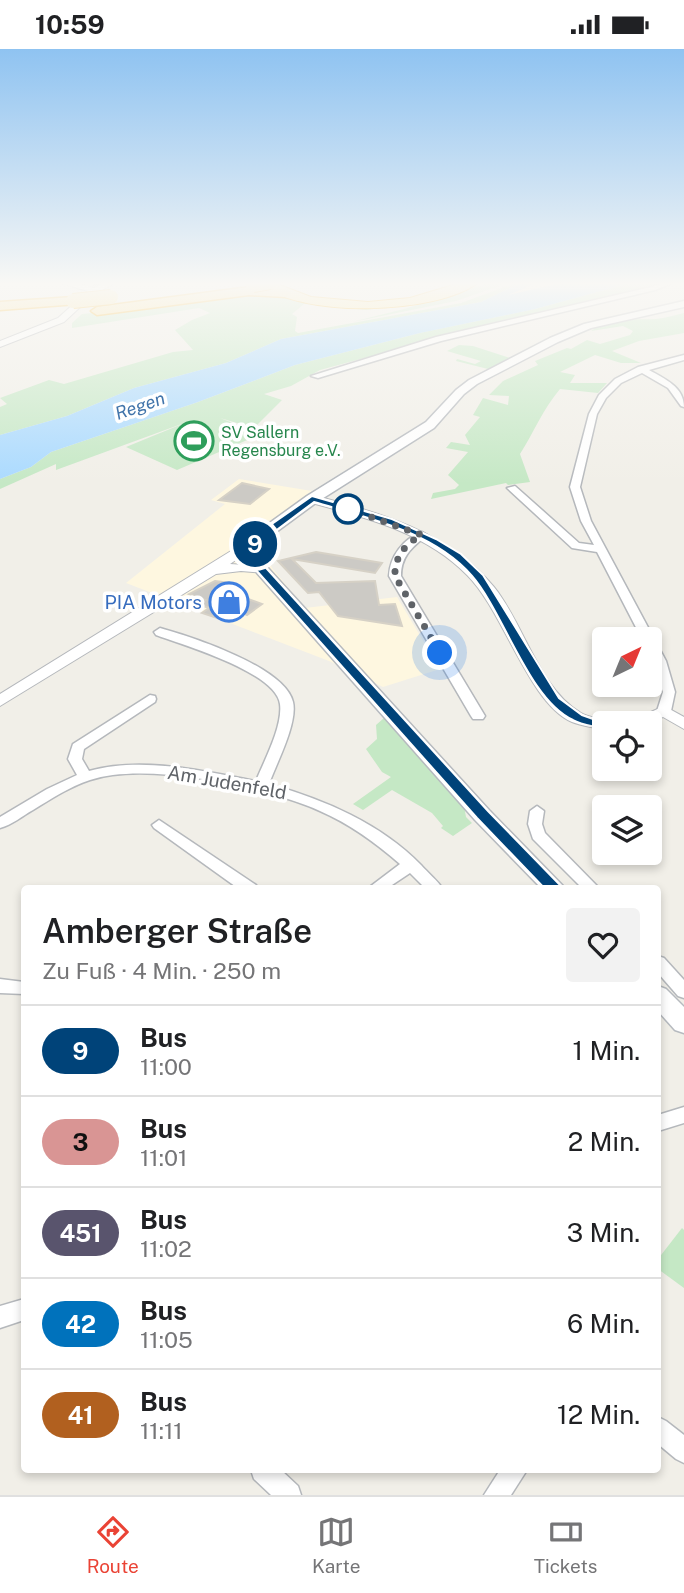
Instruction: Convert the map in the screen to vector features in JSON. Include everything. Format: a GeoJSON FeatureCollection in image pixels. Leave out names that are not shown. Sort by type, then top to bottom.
{"type":"FeatureCollection","features":[{"type":"Feature","properties":{"kind":"main road"},"geometry":{"type":"LineString","coordinates":[[537,349],[466,387],[430,425],[312,499],[257,539],[253,555],[262,570],[482,815],[551,885]]}},
{"type":"Feature","properties":{"kind":"main road"},"geometry":{"type":"LineString","coordinates":[[661,998],[684,1023]]}},
{"type":"Feature","properties":{"kind":"street"},"geometry":{"type":"LineString","coordinates":[[315,376],[404,349]]}},
{"type":"Feature","properties":{"kind":"street"},"geometry":{"type":"LineString","coordinates":[[684,357],[641,369],[618,381],[596,405],[576,477],[579,506],[660,661],[669,692],[664,711],[684,724]]}},
{"type":"Feature","properties":{"kind":"street"},"geometry":{"type":"LineString","coordinates":[[641,369],[671,386],[684,404]]}},
{"type":"Feature","properties":{"kind":"street"},"geometry":{"type":"LineString","coordinates":[[512,488],[576,546],[603,550]]}},
{"type":"Feature","properties":{"kind":"street"},"geometry":{"type":"LineString","coordinates":[[312,499],[389,521],[422,535],[457,557],[478,575],[554,701],[577,718],[592,722]]}},
{"type":"Feature","properties":{"kind":"street"},"geometry":{"type":"LineString","coordinates":[[422,535],[411,541],[400,553],[394,568],[395,576],[478,716]]}},
{"type":"Feature","properties":{"kind":"street"},"geometry":{"type":"LineString","coordinates":[[0,701],[211,571],[257,539]]}},
{"type":"Feature","properties":{"kind":"street"},"geometry":{"type":"LineString","coordinates":[[211,571],[241,567],[262,570]]}},
{"type":"Feature","properties":{"kind":"street"},"geometry":{"type":"LineString","coordinates":[[160,632],[262,673],[283,691],[287,699],[285,719],[261,785]]}},
{"type":"Feature","properties":{"kind":"street"},"geometry":{"type":"LineString","coordinates":[[85,776],[75,759],[78,747],[150,699]]}},
{"type":"Feature","properties":{"kind":"street","name":"Am Judenfeld"},"geometry":{"type":"LineString","coordinates":[[0,823],[85,776],[108,771],[142,769],[261,785],[325,806],[363,827],[411,865],[431,885]]}},
{"type":"Feature","properties":{"kind":"street"},"geometry":{"type":"LineString","coordinates":[[537,811],[535,824],[538,835],[588,885]]}},
{"type":"Feature","properties":{"kind":"street"},"geometry":{"type":"LineString","coordinates":[[159,825],[244,885]]}},
{"type":"Feature","properties":{"kind":"street"},"geometry":{"type":"LineString","coordinates":[[381,885],[411,865]]}},
{"type":"Feature","properties":{"kind":"street"},"geometry":{"type":"LineString","coordinates":[[661,965],[684,991]]}},
{"type":"Feature","properties":{"kind":"street"},"geometry":{"type":"LineString","coordinates":[[0,986],[21,988]]}},
{"type":"Feature","properties":{"kind":"street"},"geometry":{"type":"LineString","coordinates":[[661,1122],[684,1115]]}},
{"type":"Feature","properties":{"kind":"street"},"geometry":{"type":"LineString","coordinates":[[0,1317],[21,1311]]}},
{"type":"Feature","properties":{"kind":"street"},"geometry":{"type":"LineString","coordinates":[[661,1432],[684,1451]]}},
{"type":"Feature","properties":{"kind":"street"},"geometry":{"type":"LineString","coordinates":[[266,1473],[289,1495]]}},
{"type":"Feature","properties":{"kind":"street"},"geometry":{"type":"LineString","coordinates":[[496,1495],[513,1473]]}},
{"type":"Feature","properties":{"kind":"shaded area"},"geometry":{"type":"Polygon","coordinates":[[[239,479],[312,491],[269,523],[281,530],[269,539],[265,549],[272,568],[305,608],[397,597],[440,669],[383,687],[329,661],[126,583],[225,504],[211,500],[239,479]]]}},
{"type":"Feature","properties":{"kind":"green space"},"geometry":{"type":"Polygon","coordinates":[[[257,349],[226,363],[134,388],[67,416],[0,435],[0,407],[7,404],[0,398],[49,380],[64,384],[173,352],[257,349]]]}},
{"type":"Feature","properties":{"kind":"green space"},"geometry":{"type":"Polygon","coordinates":[[[356,349],[396,349],[320,370],[291,386],[264,394],[282,400],[254,428],[220,418],[261,434],[177,470],[126,447],[187,422],[56,470],[56,464],[0,489],[0,479],[31,467],[51,452],[198,402],[295,365],[356,349]]]}},
{"type":"Feature","properties":{"kind":"green space"},"geometry":{"type":"Polygon","coordinates":[[[484,349],[510,358],[488,369],[456,361],[457,359],[475,364],[481,361],[447,351],[484,349]]]}},
{"type":"Feature","properties":{"kind":"green space"},"geometry":{"type":"Polygon","coordinates":[[[563,349],[616,349],[612,351],[641,363],[621,363],[595,355],[560,372],[575,375],[570,383],[607,383],[598,393],[560,389],[520,454],[530,482],[506,483],[431,499],[433,493],[455,489],[459,485],[448,475],[468,452],[446,448],[451,442],[470,445],[465,435],[480,417],[473,415],[483,398],[508,405],[509,396],[489,395],[503,381],[538,365],[535,361],[563,349]]]}},
{"type":"Feature","properties":{"kind":"green space"},"geometry":{"type":"Polygon","coordinates":[[[384,718],[464,806],[466,817],[472,823],[453,836],[441,828],[443,826],[432,813],[392,790],[363,810],[353,804],[391,777],[382,772],[366,749],[377,739],[376,725],[384,718]]]}},
{"type":"Feature","properties":{"kind":"green space"},"geometry":{"type":"Polygon","coordinates":[[[682,1228],[684,1288],[661,1271],[661,1255],[682,1228]]]}},
{"type":"Feature","properties":{"kind":"water","name":"Regen"},"geometry":{"type":"Polygon","coordinates":[[[257,349],[356,349],[295,365],[198,402],[51,452],[31,467],[0,479],[0,435],[67,416],[134,388],[226,363],[257,349]]]}},
{"type":"Feature","properties":{"kind":"building"},"geometry":{"type":"Polygon","coordinates":[[[242,483],[269,489],[250,504],[219,500],[242,483]]]}},
{"type":"Feature","properties":{"kind":"building"},"geometry":{"type":"Polygon","coordinates":[[[316,552],[382,563],[375,573],[292,559],[316,583],[375,581],[379,605],[395,604],[402,626],[338,616],[319,592],[308,593],[278,561],[316,552]]]}},
{"type":"Feature","properties":{"kind":"building","name":"PIA Motors"},"geometry":{"type":"Polygon","coordinates":[[[215,581],[230,583],[234,594],[262,604],[247,615],[243,613],[236,618],[226,615],[220,619],[202,613],[209,608],[198,604],[205,600],[189,594],[215,581]]]}},
{"type":"Feature","properties":{"kind":"bus line","name":"9"},"geometry":{"type":"LineString","coordinates":[[551,885],[482,815],[262,570],[253,555],[257,539],[312,499],[389,521],[433,541],[478,575],[554,701],[577,718],[592,723]]}},
{"type":"Feature","properties":{"kind":"place","name":"SV Sallern Regensburg e.V."},"geometry":{"type":"Point","coordinates":[194,441]}},
{"type":"Feature","properties":{"kind":"place","name":"PIA Motors"},"geometry":{"type":"Point","coordinates":[229,602]}},
{"type":"Feature","properties":{"kind":"route"},"geometry":{"type":"LineString","coordinates":[[348,509],[389,521],[422,535],[411,541],[400,553],[394,568],[395,576],[440,653]]}}]}
